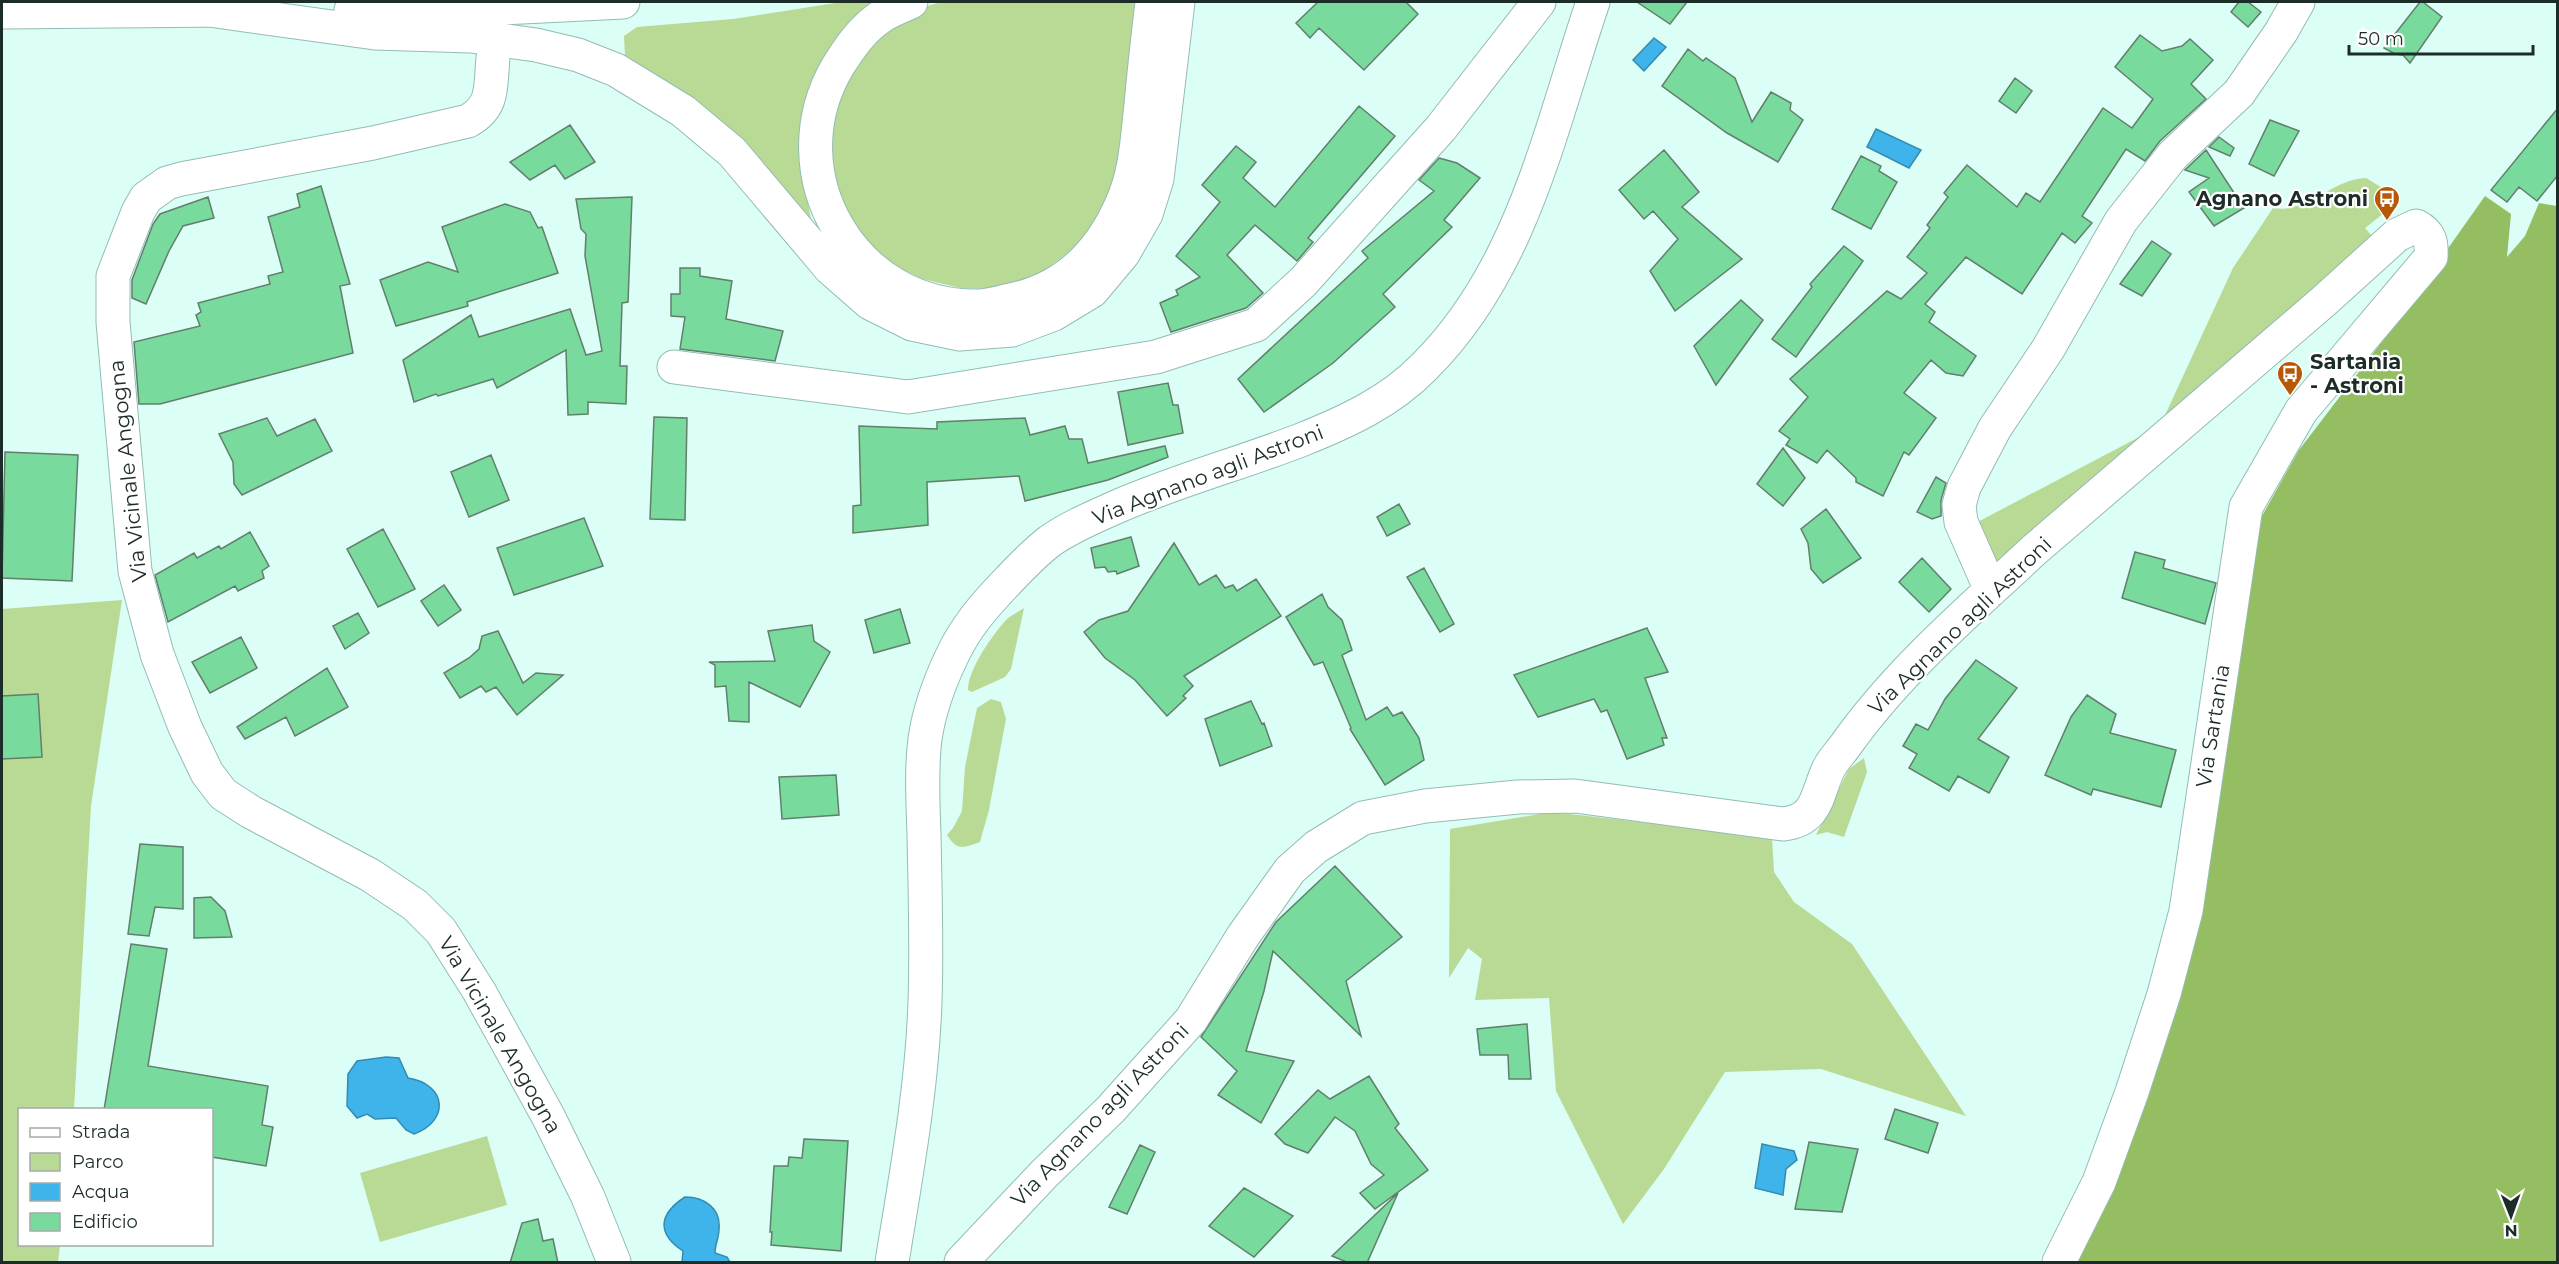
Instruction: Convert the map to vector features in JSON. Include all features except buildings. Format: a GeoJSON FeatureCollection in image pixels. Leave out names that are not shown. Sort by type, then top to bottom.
{"type":"FeatureCollection","features":[{"type":"Feature","properties":{"kind":"main road"},"geometry":{"type":"LineString","coordinates":[[2,12],[490,9],[623,2]]}},
{"type":"Feature","properties":{"kind":"main road"},"geometry":{"type":"LineString","coordinates":[[911,2],[882,16],[862,33],[846,53],[824,96],[816,141],[816,168],[824,202],[837,228],[854,252],[876,273],[902,288],[936,301],[981,306],[1021,298],[1056,284],[1085,262],[1106,233],[1122,204],[1133,174],[1152,2]]}},
{"type":"Feature","properties":{"kind":"main road"},"geometry":{"type":"LineString","coordinates":[[210,10],[375,33],[471,36],[536,45],[578,55],[616,70],[683,111],[732,152],[830,268],[870,303],[912,324],[960,334],[1012,330],[1054,314],[1092,291],[1123,254],[1146,214],[1157,179],[1178,2]]}},
{"type":"Feature","properties":{"kind":"main road"},"geometry":{"type":"LineString","coordinates":[[674,367],[908,397],[1156,357],[1256,325],[1303,282],[1441,128],[1539,2]]}},
{"type":"Feature","properties":{"kind":"main road","name":"Via Agnano agli Astroni"},"geometry":{"type":"LineString","coordinates":[[892,1263],[911,1157],[923,1042],[926,963],[922,770],[925,735],[936,696],[952,656],[968,627],[1018,570],[1051,541],[1085,521],[1174,483],[1274,451],[1334,427],[1378,404],[1422,370],[1454,335],[1488,284],[1527,206],[1593,2]]}},
{"type":"Feature","properties":{"kind":"main road"},"geometry":{"type":"LineString","coordinates":[[1991,590],[1961,522],[1959,505],[1964,487],[1995,428],[2048,349],[2121,221],[2173,155],[2239,93],[2281,32],[2298,2]]}},
{"type":"Feature","properties":{"kind":"main road","name":"Via Vicinale Angogna"},"geometry":{"type":"LineString","coordinates":[[493,58],[487,105],[481,114],[468,121],[373,143],[181,179],[167,183],[146,198],[113,276],[115,363],[135,571],[157,654],[184,727],[207,773],[224,794],[251,812],[370,875],[415,905],[441,931],[479,991],[548,1116],[588,1197],[614,1263]]}},
{"type":"Feature","properties":{"kind":"main road","name":"Via Agnano agli Astroni"},"geometry":{"type":"LineString","coordinates":[[961,1263],[1044,1174],[1111,1109],[1191,1020],[1243,936],[1290,870],[1316,847],[1363,818],[1425,806],[1518,797],[1575,796],[1784,824],[1797,823],[1810,813],[1829,768],[1887,691],[1991,590],[2397,235],[2416,226],[2424,230]]}},
{"type":"Feature","properties":{"kind":"main road","name":"Via Sartania"},"geometry":{"type":"LineString","coordinates":[[2059,1263],[2099,1182],[2132,1092],[2164,994],[2186,911],[2246,507],[2301,411],[2431,256],[2432,245],[2424,230]]}},
{"type":"Feature","properties":{"kind":"green space"},"geometry":{"type":"Polygon","coordinates":[[[842,2],[876,2],[803,122],[801,167],[811,219],[726,127],[682,92],[625,56],[624,36],[637,27],[733,19],[842,2]]]}},
{"type":"Feature","properties":{"kind":"green space"},"geometry":{"type":"Polygon","coordinates":[[[941,2],[1138,2],[1119,175],[1105,206],[1084,240],[1036,277],[995,289],[960,288],[922,279],[877,257],[849,221],[832,185],[827,151],[836,99],[867,45],[911,11],[941,2]]]}},
{"type":"Feature","properties":{"kind":"green space"},"geometry":{"type":"Polygon","coordinates":[[[2366,178],[2384,189],[2398,202],[2365,228],[2372,236],[2274,334],[1992,572],[1972,525],[2160,426],[2233,268],[2273,208],[2297,206],[2342,184],[2366,178]]]}},
{"type":"Feature","properties":{"kind":"green space"},"geometry":{"type":"Polygon","coordinates":[[[2485,196],[2511,214],[2507,257],[2525,236],[2539,203],[2557,206],[2557,1262],[2073,1262],[2194,928],[2262,516],[2299,450],[2384,339],[2485,196]]]}},
{"type":"Feature","properties":{"kind":"green space"},"geometry":{"type":"Polygon","coordinates":[[[122,600],[91,806],[74,1108],[18,1108],[18,1246],[60,1246],[58,1262],[2,1262],[2,609],[122,600]]]}},
{"type":"Feature","properties":{"kind":"green space"},"geometry":{"type":"Polygon","coordinates":[[[1024,608],[1011,669],[1005,677],[972,692],[968,690],[972,672],[995,633],[1007,619],[1024,608]]]}},
{"type":"Feature","properties":{"kind":"green space"},"geometry":{"type":"Polygon","coordinates":[[[991,699],[1001,702],[1006,719],[989,810],[980,842],[961,847],[954,844],[947,835],[962,811],[965,767],[977,708],[991,699]]]}},
{"type":"Feature","properties":{"kind":"green space"},"geometry":{"type":"Polygon","coordinates":[[[1864,758],[1867,772],[1844,837],[1827,832],[1816,835],[1849,769],[1864,758]]]}},
{"type":"Feature","properties":{"kind":"green space"},"geometry":{"type":"Polygon","coordinates":[[[1552,812],[1772,837],[1774,872],[1794,902],[1852,944],[1966,1116],[1821,1069],[1725,1072],[1664,1169],[1623,1224],[1556,1091],[1549,998],[1475,1000],[1482,959],[1468,948],[1449,978],[1450,829],[1552,812]]]}},
{"type":"Feature","properties":{"kind":"green space"},"geometry":{"type":"Polygon","coordinates":[[[487,1136],[507,1205],[380,1242],[360,1173],[487,1136]]]}},
{"type":"Feature","properties":{"kind":"water"},"geometry":{"type":"Polygon","coordinates":[[[1654,38],[1666,47],[1644,71],[1633,60],[1654,38]]]}},
{"type":"Feature","properties":{"kind":"water"},"geometry":{"type":"Polygon","coordinates":[[[1876,129],[1921,150],[1909,168],[1867,147],[1876,129]]]}},
{"type":"Feature","properties":{"kind":"water"},"geometry":{"type":"Polygon","coordinates":[[[386,1057],[399,1058],[408,1078],[430,1087],[437,1095],[438,1112],[434,1121],[414,1134],[406,1130],[396,1118],[375,1119],[367,1114],[357,1118],[347,1106],[348,1074],[357,1061],[386,1057]]]}},
{"type":"Feature","properties":{"kind":"water"},"geometry":{"type":"Polygon","coordinates":[[[1762,1144],[1794,1151],[1797,1160],[1786,1169],[1783,1195],[1755,1188],[1762,1144]]]}},
{"type":"Feature","properties":{"kind":"water"},"geometry":{"type":"Polygon","coordinates":[[[685,1197],[699,1199],[714,1210],[719,1222],[715,1253],[727,1257],[730,1262],[682,1262],[683,1251],[668,1237],[664,1224],[670,1210],[685,1197]]]}},
{"type":"Feature","properties":{"kind":"place","name":"Agnano Astroni"},"geometry":{"type":"Point","coordinates":[2387,222]}},
{"type":"Feature","properties":{"kind":"place","name":"Sartania - Astroni"},"geometry":{"type":"Point","coordinates":[2290,397]}}]}
